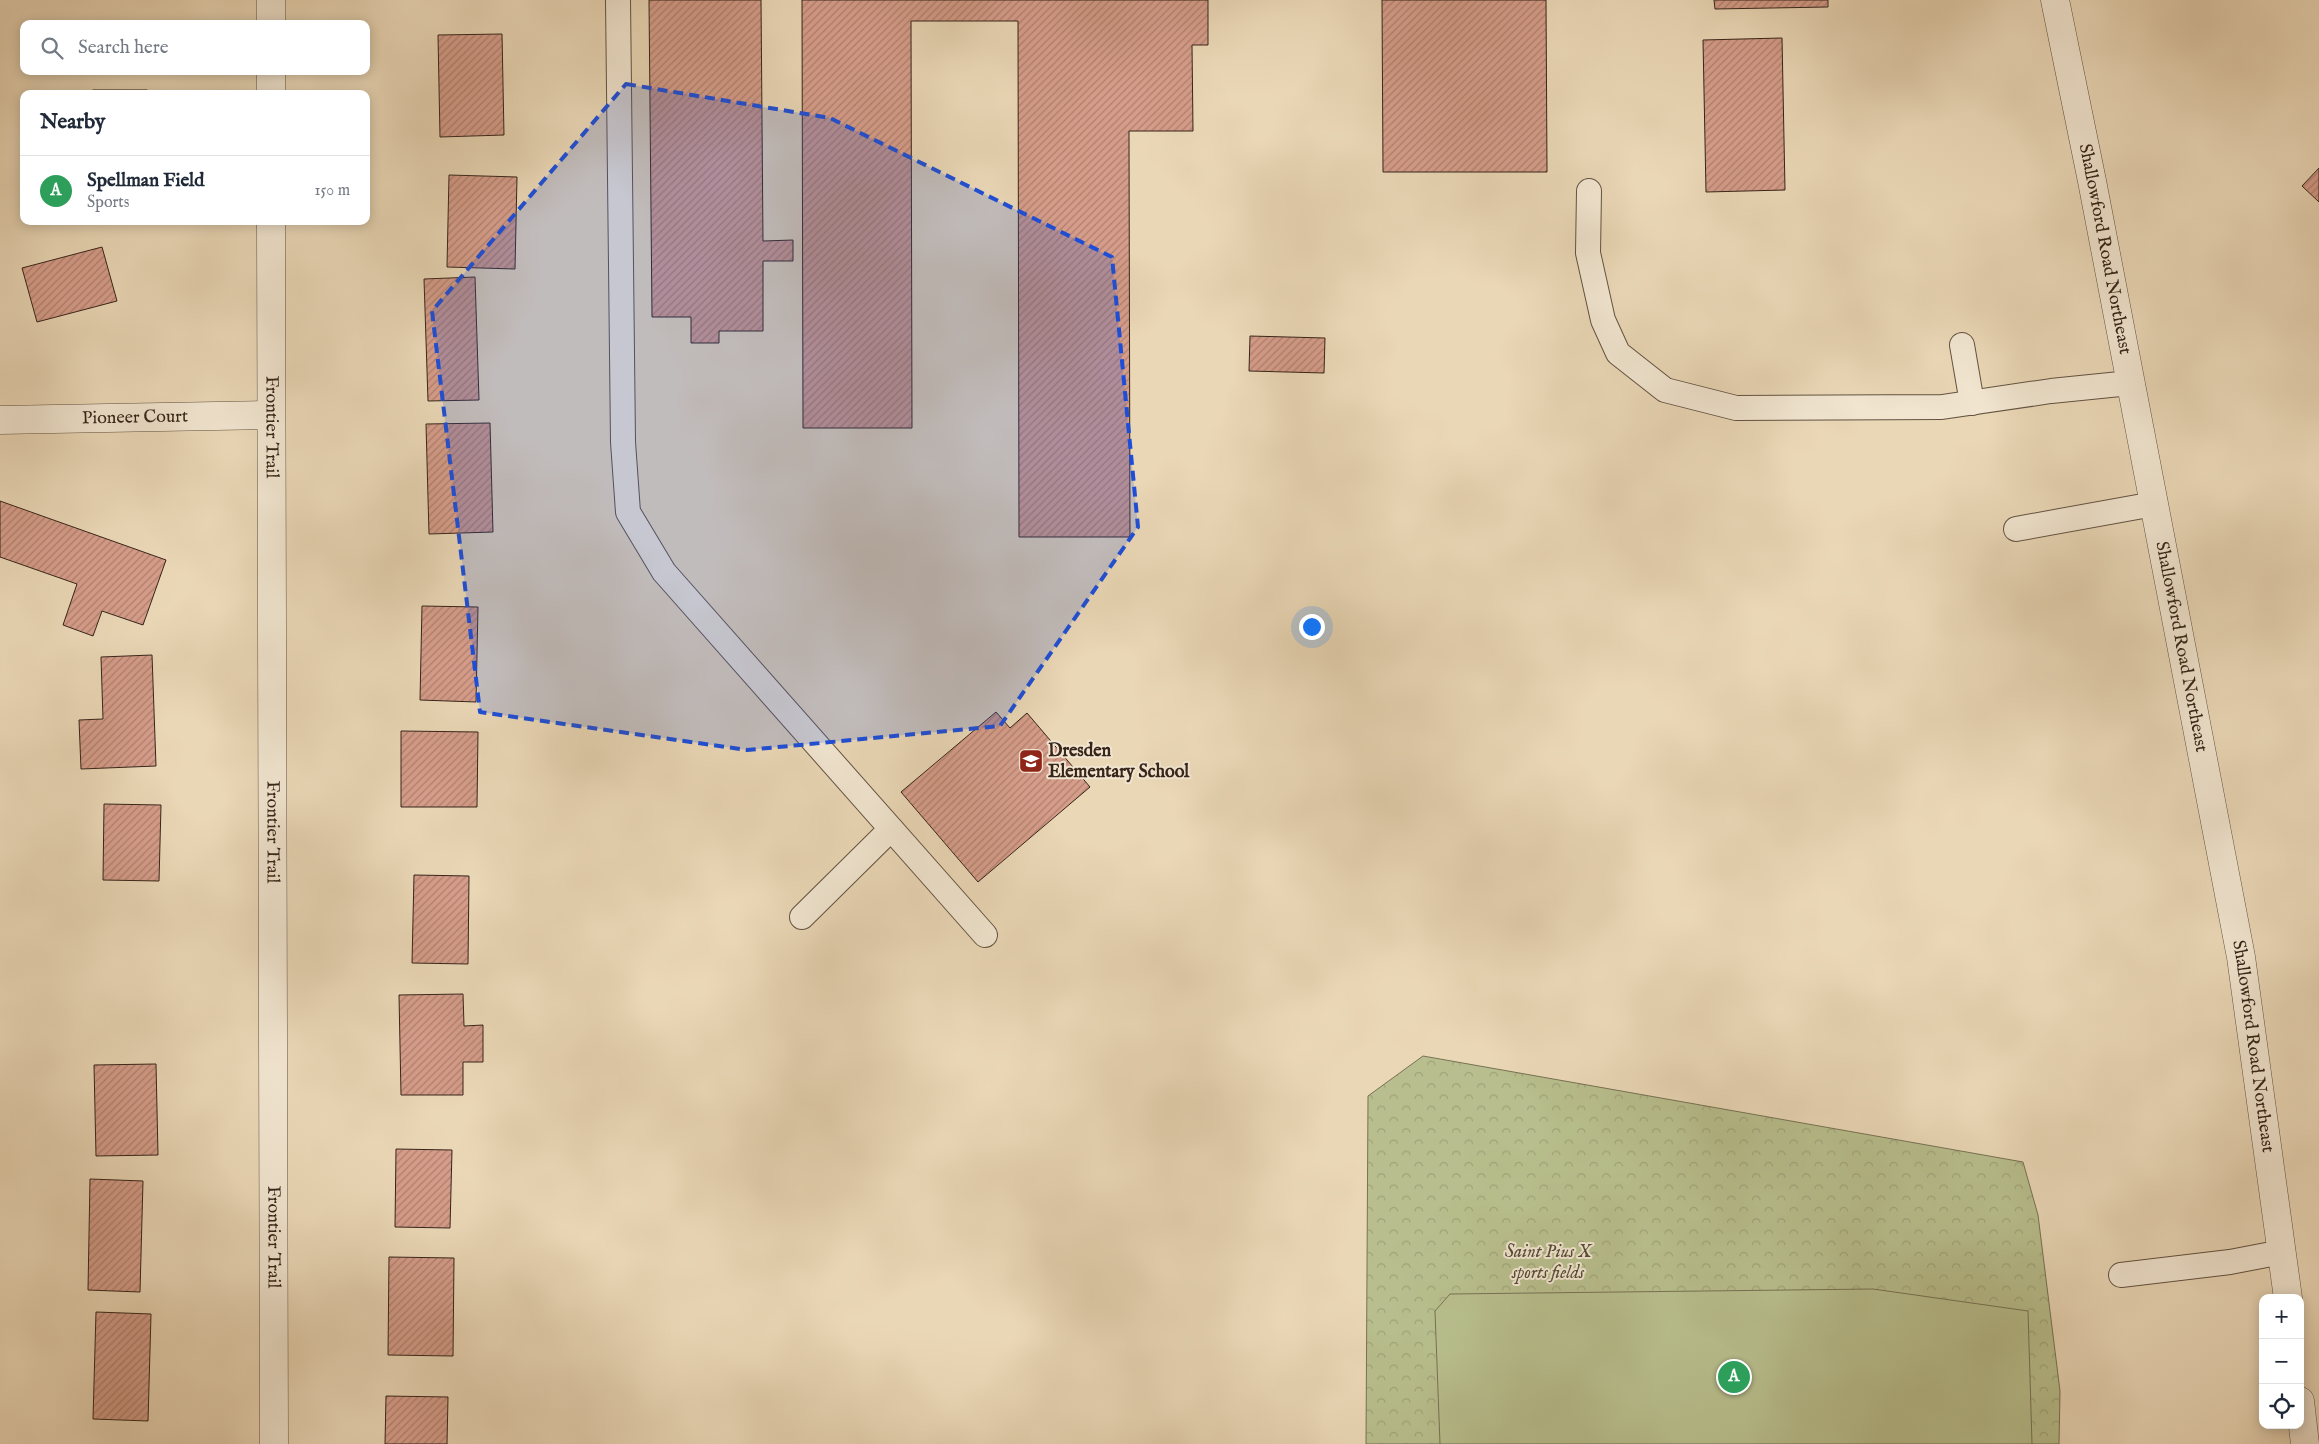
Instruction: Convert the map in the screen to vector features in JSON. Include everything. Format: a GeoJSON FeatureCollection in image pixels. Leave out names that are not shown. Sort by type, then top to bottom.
{"type":"FeatureCollection","features":[{"type":"Feature","properties":{"kind":"street"},"geometry":{"type":"LineString","coordinates":[[271,0],[271,20]]}},
{"type":"Feature","properties":{"kind":"street","name":"Shallowford Road Northeast"},"geometry":{"type":"LineString","coordinates":[[2055,0],[2241,957],[2287,1294]]}},
{"type":"Feature","properties":{"kind":"street"},"geometry":{"type":"LineString","coordinates":[[271,75],[271,90]]}},
{"type":"Feature","properties":{"kind":"street","name":"Frontier Trail"},"geometry":{"type":"LineString","coordinates":[[270,225],[274,1444]]}},
{"type":"Feature","properties":{"kind":"street","name":"Pioneer Court"},"geometry":{"type":"LineString","coordinates":[[0,420],[270,415]]}},
{"type":"Feature","properties":{"kind":"street"},"geometry":{"type":"LineString","coordinates":[[2303,1429],[2305,1444]]}},
{"type":"Feature","properties":{"kind":"lane"},"geometry":{"type":"LineString","coordinates":[[618,0],[623,442],[628,512],[664,572],[985,935]]}},
{"type":"Feature","properties":{"kind":"lane"},"geometry":{"type":"LineString","coordinates":[[1589,191],[1588,253],[1602,320],[1618,354],[1665,390],[1736,408],[1942,407],[2051,391],[2130,383]]}},
{"type":"Feature","properties":{"kind":"lane"},"geometry":{"type":"LineString","coordinates":[[1962,345],[1972,403]]}},
{"type":"Feature","properties":{"kind":"lane"},"geometry":{"type":"LineString","coordinates":[[2016,529],[2154,504]]}},
{"type":"Feature","properties":{"kind":"lane"},"geometry":{"type":"LineString","coordinates":[[802,917],[891,829]]}},
{"type":"Feature","properties":{"kind":"lane"},"geometry":{"type":"LineString","coordinates":[[2121,1275],[2230,1262],[2282,1252]]}},
{"type":"Feature","properties":{"kind":"highlighted area"},"geometry":{"type":"Polygon","coordinates":[[[626,84],[830,118],[1112,257],[1138,527],[1000,726],[747,750],[480,712],[432,311],[626,84]]]}},
{"type":"Feature","properties":{"kind":"green space","name":"Saint Pius X sports fields"},"geometry":{"type":"Polygon","coordinates":[[[1423,1056],[2023,1162],[2038,1215],[2060,1391],[2059,1444],[1366,1444],[1368,1096],[1423,1056]]]}},
{"type":"Feature","properties":{"kind":"green space"},"geometry":{"type":"Polygon","coordinates":[[[1873,1289],[2028,1311],[2032,1444],[1440,1444],[1435,1311],[1450,1294],[1873,1289]]]}},
{"type":"Feature","properties":{"kind":"building"},"geometry":{"type":"Polygon","coordinates":[[[649,0],[761,0],[763,241],[793,240],[793,261],[763,261],[763,331],[719,331],[719,343],[691,343],[691,317],[652,317],[649,0]]]}},
{"type":"Feature","properties":{"kind":"building"},"geometry":{"type":"Polygon","coordinates":[[[802,0],[1208,0],[1208,45],[1192,45],[1193,131],[1129,131],[1130,537],[1019,537],[1018,21],[911,21],[912,428],[803,428],[802,0]]]}},
{"type":"Feature","properties":{"kind":"building"},"geometry":{"type":"Polygon","coordinates":[[[1382,0],[1546,0],[1547,172],[1383,172],[1382,0]]]}},
{"type":"Feature","properties":{"kind":"building"},"geometry":{"type":"Polygon","coordinates":[[[1714,0],[1828,0],[1828,7],[1715,9],[1714,0]]]}},
{"type":"Feature","properties":{"kind":"building"},"geometry":{"type":"Polygon","coordinates":[[[502,34],[504,135],[440,137],[438,35],[502,34]]]}},
{"type":"Feature","properties":{"kind":"building"},"geometry":{"type":"Polygon","coordinates":[[[1782,38],[1785,190],[1706,192],[1703,40],[1782,38]]]}},
{"type":"Feature","properties":{"kind":"building"},"geometry":{"type":"Polygon","coordinates":[[[2319,168],[2319,202],[2302,186],[2319,168]]]}},
{"type":"Feature","properties":{"kind":"building"},"geometry":{"type":"Polygon","coordinates":[[[449,175],[517,177],[515,269],[447,267],[449,175]]]}},
{"type":"Feature","properties":{"kind":"building"},"geometry":{"type":"Polygon","coordinates":[[[102,247],[117,301],[37,322],[22,268],[102,247]]]}},
{"type":"Feature","properties":{"kind":"building"},"geometry":{"type":"Polygon","coordinates":[[[475,277],[479,400],[428,401],[424,279],[475,277]]]}},
{"type":"Feature","properties":{"kind":"building"},"geometry":{"type":"Polygon","coordinates":[[[1250,336],[1325,338],[1324,373],[1249,371],[1250,336]]]}},
{"type":"Feature","properties":{"kind":"building"},"geometry":{"type":"Polygon","coordinates":[[[490,423],[493,532],[429,534],[426,424],[490,423]]]}},
{"type":"Feature","properties":{"kind":"building"},"geometry":{"type":"Polygon","coordinates":[[[0,501],[166,560],[143,625],[102,611],[93,636],[63,625],[77,584],[0,557],[0,501]]]}},
{"type":"Feature","properties":{"kind":"building"},"geometry":{"type":"Polygon","coordinates":[[[422,606],[478,607],[476,702],[420,700],[422,606]]]}},
{"type":"Feature","properties":{"kind":"building"},"geometry":{"type":"Polygon","coordinates":[[[152,655],[156,766],[81,769],[79,720],[103,719],[101,657],[152,655]]]}},
{"type":"Feature","properties":{"kind":"building"},"geometry":{"type":"Polygon","coordinates":[[[996,712],[1010,728],[1027,713],[1090,787],[978,882],[901,792],[996,712]]]}},
{"type":"Feature","properties":{"kind":"building"},"geometry":{"type":"Polygon","coordinates":[[[401,731],[478,732],[477,807],[401,807],[401,731]]]}},
{"type":"Feature","properties":{"kind":"building"},"geometry":{"type":"Polygon","coordinates":[[[104,804],[161,805],[159,881],[103,880],[104,804]]]}},
{"type":"Feature","properties":{"kind":"building"},"geometry":{"type":"Polygon","coordinates":[[[414,875],[469,876],[468,964],[412,963],[414,875]]]}},
{"type":"Feature","properties":{"kind":"building"},"geometry":{"type":"Polygon","coordinates":[[[463,994],[464,1026],[483,1025],[483,1062],[463,1062],[463,1095],[401,1095],[399,995],[463,994]]]}},
{"type":"Feature","properties":{"kind":"building"},"geometry":{"type":"Polygon","coordinates":[[[156,1064],[158,1155],[96,1156],[94,1065],[156,1064]]]}},
{"type":"Feature","properties":{"kind":"building"},"geometry":{"type":"Polygon","coordinates":[[[396,1149],[452,1150],[450,1228],[395,1227],[396,1149]]]}},
{"type":"Feature","properties":{"kind":"building"},"geometry":{"type":"Polygon","coordinates":[[[90,1179],[143,1181],[140,1292],[88,1290],[90,1179]]]}},
{"type":"Feature","properties":{"kind":"building"},"geometry":{"type":"Polygon","coordinates":[[[389,1257],[454,1258],[453,1356],[388,1355],[389,1257]]]}},
{"type":"Feature","properties":{"kind":"building"},"geometry":{"type":"Polygon","coordinates":[[[96,1312],[151,1314],[148,1421],[93,1419],[96,1312]]]}},
{"type":"Feature","properties":{"kind":"building"},"geometry":{"type":"Polygon","coordinates":[[[386,1396],[448,1397],[447,1444],[385,1444],[386,1396]]]}},
{"type":"Feature","properties":{"kind":"place","name":"Dresden Elementary School"},"geometry":{"type":"Point","coordinates":[1031,761]}},
{"type":"Feature","properties":{"kind":"place","name":"Spellman Field"},"geometry":{"type":"Point","coordinates":[1734,1377]}}]}
